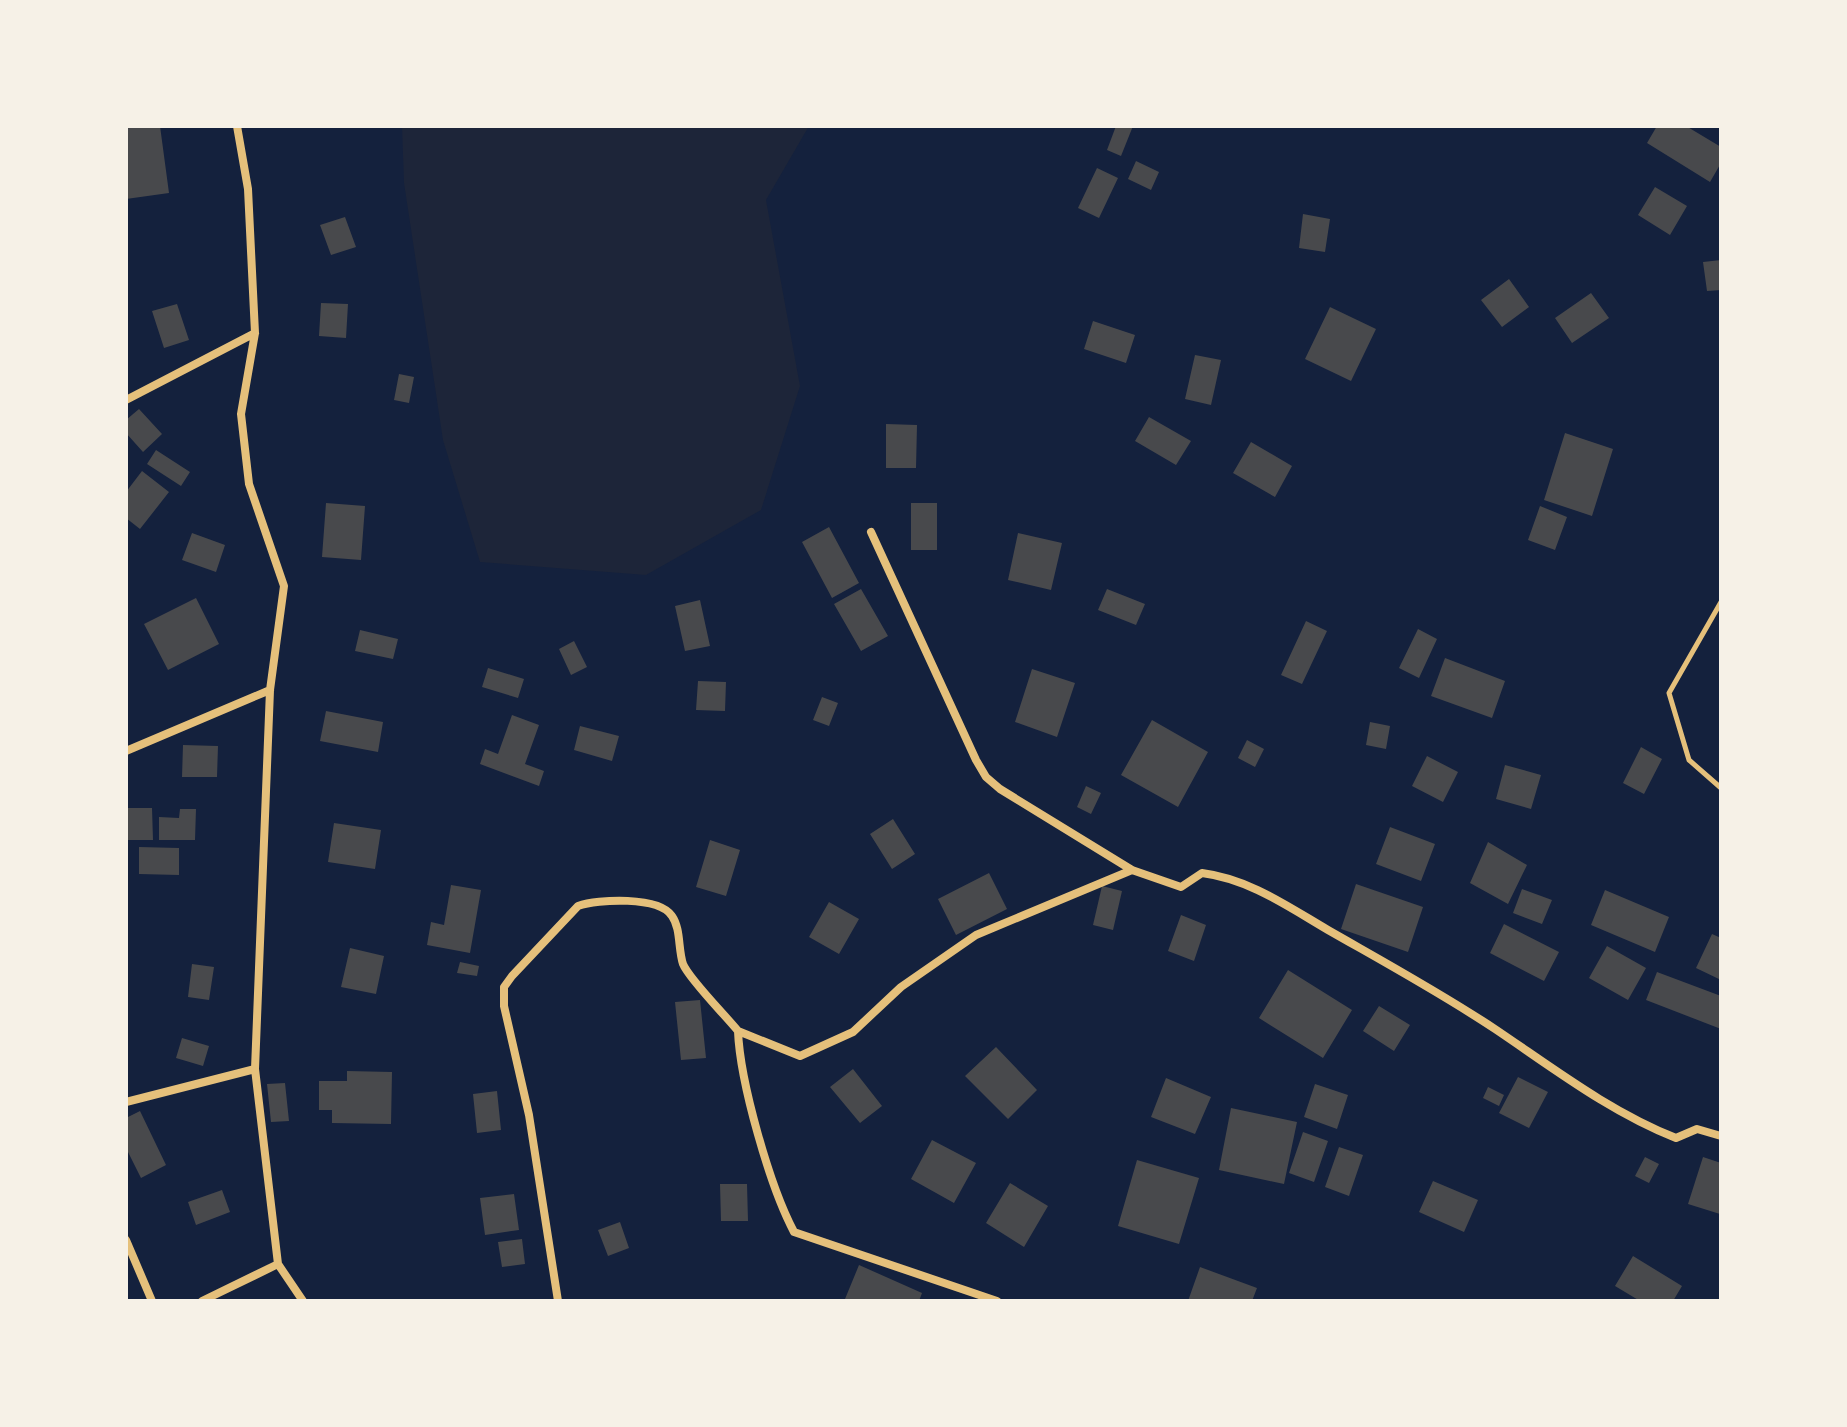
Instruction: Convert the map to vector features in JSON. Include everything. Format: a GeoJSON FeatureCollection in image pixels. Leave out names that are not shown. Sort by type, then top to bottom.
{"type":"FeatureCollection","features":[{"type":"Feature","properties":{"kind":"street"},"geometry":{"type":"LineString","coordinates":[[237,126],[248,189],[255,333],[241,414],[242,428],[249,484],[284,586],[270,690],[255,1069],[278,1264],[303,1301]]}},
{"type":"Feature","properties":{"kind":"street"},"geometry":{"type":"LineString","coordinates":[[126,400],[255,333]]}},
{"type":"Feature","properties":{"kind":"street"},"geometry":{"type":"LineString","coordinates":[[871,532],[986,777],[1132,870],[1181,887],[1202,873],[1231,876],[1422,982],[1560,1075],[1653,1129],[1676,1138],[1697,1129],[1721,1136]]}},
{"type":"Feature","properties":{"kind":"street"},"geometry":{"type":"LineString","coordinates":[[126,751],[270,690]]}},
{"type":"Feature","properties":{"kind":"street"},"geometry":{"type":"LineString","coordinates":[[558,1301],[529,1115],[504,1006],[504,987],[578,906],[592,901],[617,901],[665,907],[674,917],[684,965],[738,1031],[800,1056],[853,1032],[901,987],[976,935],[1132,870]]}},
{"type":"Feature","properties":{"kind":"street"},"geometry":{"type":"LineString","coordinates":[[738,1031],[747,1087],[783,1210],[794,1232],[997,1301]]}},
{"type":"Feature","properties":{"kind":"street"},"geometry":{"type":"LineString","coordinates":[[126,1102],[255,1069]]}},
{"type":"Feature","properties":{"kind":"street"},"geometry":{"type":"LineString","coordinates":[[126,1240],[152,1301]]}},
{"type":"Feature","properties":{"kind":"street"},"geometry":{"type":"LineString","coordinates":[[202,1301],[278,1264]]}},
{"type":"Feature","properties":{"kind":"path"},"geometry":{"type":"LineString","coordinates":[[1721,602],[1669,693],[1689,760],[1721,788]]}},
{"type":"Feature","properties":{"kind":"shaded area"},"geometry":{"type":"Polygon","coordinates":[[[402,126],[809,126],[766,200],[800,386],[761,510],[646,575],[480,562],[443,440],[404,183],[402,126]]]}},
{"type":"Feature","properties":{"kind":"building"},"geometry":{"type":"Polygon","coordinates":[[[160,126],[169,193],[126,199],[126,128],[160,126]]]}},
{"type":"Feature","properties":{"kind":"building"},"geometry":{"type":"Polygon","coordinates":[[[1116,126],[1133,126],[1121,156],[1107,150],[1116,126]]]}},
{"type":"Feature","properties":{"kind":"building"},"geometry":{"type":"Polygon","coordinates":[[[1657,126],[1686,126],[1721,147],[1721,163],[1710,182],[1647,143],[1657,126]]]}},
{"type":"Feature","properties":{"kind":"building"},"geometry":{"type":"Polygon","coordinates":[[[1136,161],[1159,172],[1151,190],[1128,179],[1136,161]]]}},
{"type":"Feature","properties":{"kind":"building"},"geometry":{"type":"Polygon","coordinates":[[[1097,168],[1118,178],[1099,218],[1078,208],[1097,168]]]}},
{"type":"Feature","properties":{"kind":"building"},"geometry":{"type":"Polygon","coordinates":[[[1655,187],[1687,206],[1670,235],[1638,215],[1655,187]]]}},
{"type":"Feature","properties":{"kind":"building"},"geometry":{"type":"Polygon","coordinates":[[[1303,214],[1330,219],[1325,252],[1299,248],[1303,214]]]}},
{"type":"Feature","properties":{"kind":"building"},"geometry":{"type":"Polygon","coordinates":[[[345,217],[356,247],[331,255],[320,225],[345,217]]]}},
{"type":"Feature","properties":{"kind":"building"},"geometry":{"type":"Polygon","coordinates":[[[1721,260],[1721,290],[1707,291],[1703,262],[1721,260]]]}},
{"type":"Feature","properties":{"kind":"building"},"geometry":{"type":"Polygon","coordinates":[[[1509,279],[1529,307],[1502,327],[1481,300],[1509,279]]]}},
{"type":"Feature","properties":{"kind":"building"},"geometry":{"type":"Polygon","coordinates":[[[1591,293],[1609,318],[1572,343],[1555,318],[1591,293]]]}},
{"type":"Feature","properties":{"kind":"building"},"geometry":{"type":"Polygon","coordinates":[[[321,303],[348,304],[346,338],[319,336],[321,303]]]}},
{"type":"Feature","properties":{"kind":"building"},"geometry":{"type":"Polygon","coordinates":[[[177,304],[189,340],[164,348],[152,311],[177,304]]]}},
{"type":"Feature","properties":{"kind":"building"},"geometry":{"type":"Polygon","coordinates":[[[1330,307],[1376,329],[1351,381],[1305,359],[1330,307]]]}},
{"type":"Feature","properties":{"kind":"building"},"geometry":{"type":"Polygon","coordinates":[[[1093,321],[1135,335],[1126,363],[1084,349],[1093,321]]]}},
{"type":"Feature","properties":{"kind":"building"},"geometry":{"type":"Polygon","coordinates":[[[1195,355],[1221,360],[1211,405],[1185,399],[1195,355]]]}},
{"type":"Feature","properties":{"kind":"building"},"geometry":{"type":"Polygon","coordinates":[[[399,374],[414,377],[409,403],[394,400],[399,374]]]}},
{"type":"Feature","properties":{"kind":"building"},"geometry":{"type":"Polygon","coordinates":[[[139,409],[162,434],[143,452],[126,433],[126,420],[139,409]]]}},
{"type":"Feature","properties":{"kind":"building"},"geometry":{"type":"Polygon","coordinates":[[[1149,417],[1191,441],[1176,465],[1135,441],[1149,417]]]}},
{"type":"Feature","properties":{"kind":"building"},"geometry":{"type":"Polygon","coordinates":[[[886,424],[917,425],[916,468],[886,468],[886,424]]]}},
{"type":"Feature","properties":{"kind":"building"},"geometry":{"type":"Polygon","coordinates":[[[1565,433],[1613,449],[1592,516],[1544,500],[1565,433]]]}},
{"type":"Feature","properties":{"kind":"building"},"geometry":{"type":"Polygon","coordinates":[[[1251,442],[1292,466],[1275,497],[1233,473],[1251,442]]]}},
{"type":"Feature","properties":{"kind":"building"},"geometry":{"type":"Polygon","coordinates":[[[156,450],[190,472],[181,486],[147,464],[156,450]]]}},
{"type":"Feature","properties":{"kind":"building"},"geometry":{"type":"Polygon","coordinates":[[[142,471],[169,492],[140,529],[126,518],[126,492],[142,471]]]}},
{"type":"Feature","properties":{"kind":"building"},"geometry":{"type":"Polygon","coordinates":[[[326,503],[365,506],[361,560],[322,557],[326,503]]]}},
{"type":"Feature","properties":{"kind":"building"},"geometry":{"type":"Polygon","coordinates":[[[911,503],[937,503],[937,550],[911,550],[911,503]]]}},
{"type":"Feature","properties":{"kind":"building"},"geometry":{"type":"Polygon","coordinates":[[[1540,506],[1567,517],[1555,550],[1528,540],[1540,506]]]}},
{"type":"Feature","properties":{"kind":"building"},"geometry":{"type":"Polygon","coordinates":[[[829,527],[859,583],[832,598],[802,542],[829,527]]]}},
{"type":"Feature","properties":{"kind":"building"},"geometry":{"type":"Polygon","coordinates":[[[192,533],[225,545],[216,572],[182,560],[192,533]]]}},
{"type":"Feature","properties":{"kind":"building"},"geometry":{"type":"Polygon","coordinates":[[[1018,533],[1062,543],[1051,590],[1008,580],[1018,533]]]}},
{"type":"Feature","properties":{"kind":"building"},"geometry":{"type":"Polygon","coordinates":[[[861,589],[888,636],[861,651],[834,604],[861,589]]]}},
{"type":"Feature","properties":{"kind":"building"},"geometry":{"type":"Polygon","coordinates":[[[1107,589],[1145,604],[1136,625],[1098,610],[1107,589]]]}},
{"type":"Feature","properties":{"kind":"building"},"geometry":{"type":"Polygon","coordinates":[[[196,598],[219,644],[168,670],[144,624],[196,598]]]}},
{"type":"Feature","properties":{"kind":"building"},"geometry":{"type":"Polygon","coordinates":[[[700,600],[710,646],[685,651],[675,606],[700,600]]]}},
{"type":"Feature","properties":{"kind":"building"},"geometry":{"type":"Polygon","coordinates":[[[1306,621],[1327,631],[1302,684],[1281,675],[1306,621]]]}},
{"type":"Feature","properties":{"kind":"building"},"geometry":{"type":"Polygon","coordinates":[[[1418,629],[1437,639],[1419,678],[1399,668],[1418,629]]]}},
{"type":"Feature","properties":{"kind":"building"},"geometry":{"type":"Polygon","coordinates":[[[360,630],[398,639],[393,659],[355,651],[360,630]]]}},
{"type":"Feature","properties":{"kind":"building"},"geometry":{"type":"Polygon","coordinates":[[[574,641],[587,667],[571,675],[559,649],[574,641]]]}},
{"type":"Feature","properties":{"kind":"building"},"geometry":{"type":"Polygon","coordinates":[[[1445,658],[1505,681],[1492,718],[1431,696],[1445,658]]]}},
{"type":"Feature","properties":{"kind":"building"},"geometry":{"type":"Polygon","coordinates":[[[488,668],[524,679],[518,698],[482,687],[488,668]]]}},
{"type":"Feature","properties":{"kind":"building"},"geometry":{"type":"Polygon","coordinates":[[[1032,669],[1075,683],[1057,737],[1015,722],[1032,669]]]}},
{"type":"Feature","properties":{"kind":"building"},"geometry":{"type":"Polygon","coordinates":[[[698,681],[726,682],[725,711],[696,710],[698,681]]]}},
{"type":"Feature","properties":{"kind":"building"},"geometry":{"type":"Polygon","coordinates":[[[822,697],[838,703],[829,726],[813,720],[822,697]]]}},
{"type":"Feature","properties":{"kind":"building"},"geometry":{"type":"Polygon","coordinates":[[[326,711],[383,722],[378,752],[320,741],[326,711]]]}},
{"type":"Feature","properties":{"kind":"building"},"geometry":{"type":"Polygon","coordinates":[[[512,715],[539,725],[525,764],[544,771],[539,786],[480,764],[485,749],[498,754],[512,715]]]}},
{"type":"Feature","properties":{"kind":"building"},"geometry":{"type":"Polygon","coordinates":[[[1152,720],[1208,752],[1178,807],[1121,775],[1152,720]]]}},
{"type":"Feature","properties":{"kind":"building"},"geometry":{"type":"Polygon","coordinates":[[[1370,722],[1390,726],[1386,749],[1366,745],[1370,722]]]}},
{"type":"Feature","properties":{"kind":"building"},"geometry":{"type":"Polygon","coordinates":[[[580,726],[619,736],[612,761],[574,750],[580,726]]]}},
{"type":"Feature","properties":{"kind":"building"},"geometry":{"type":"Polygon","coordinates":[[[1247,740],[1264,749],[1255,767],[1238,758],[1247,740]]]}},
{"type":"Feature","properties":{"kind":"building"},"geometry":{"type":"Polygon","coordinates":[[[183,745],[218,746],[217,777],[182,777],[183,745]]]}},
{"type":"Feature","properties":{"kind":"building"},"geometry":{"type":"Polygon","coordinates":[[[1641,747],[1662,759],[1644,794],[1623,783],[1641,747]]]}},
{"type":"Feature","properties":{"kind":"building"},"geometry":{"type":"Polygon","coordinates":[[[1427,756],[1458,772],[1443,802],[1412,786],[1427,756]]]}},
{"type":"Feature","properties":{"kind":"building"},"geometry":{"type":"Polygon","coordinates":[[[1505,765],[1541,775],[1531,809],[1496,799],[1505,765]]]}},
{"type":"Feature","properties":{"kind":"building"},"geometry":{"type":"Polygon","coordinates":[[[1086,786],[1101,793],[1091,814],[1077,807],[1086,786]]]}},
{"type":"Feature","properties":{"kind":"building"},"geometry":{"type":"Polygon","coordinates":[[[126,808],[152,808],[153,840],[126,840],[126,808]]]}},
{"type":"Feature","properties":{"kind":"building"},"geometry":{"type":"Polygon","coordinates":[[[180,809],[196,809],[195,840],[159,840],[159,817],[179,818],[180,809]]]}},
{"type":"Feature","properties":{"kind":"building"},"geometry":{"type":"Polygon","coordinates":[[[893,819],[915,854],[892,869],[870,834],[893,819]]]}},
{"type":"Feature","properties":{"kind":"building"},"geometry":{"type":"Polygon","coordinates":[[[334,823],[381,830],[375,869],[328,862],[334,823]]]}},
{"type":"Feature","properties":{"kind":"building"},"geometry":{"type":"Polygon","coordinates":[[[1390,827],[1435,844],[1421,881],[1376,864],[1390,827]]]}},
{"type":"Feature","properties":{"kind":"building"},"geometry":{"type":"Polygon","coordinates":[[[710,840],[740,850],[726,896],[696,887],[710,840]]]}},
{"type":"Feature","properties":{"kind":"building"},"geometry":{"type":"Polygon","coordinates":[[[1488,842],[1527,865],[1508,904],[1470,883],[1488,842]]]}},
{"type":"Feature","properties":{"kind":"building"},"geometry":{"type":"Polygon","coordinates":[[[139,847],[179,848],[179,875],[139,874],[139,847]]]}},
{"type":"Feature","properties":{"kind":"building"},"geometry":{"type":"Polygon","coordinates":[[[989,873],[1007,909],[956,935],[938,899],[989,873]]]}},
{"type":"Feature","properties":{"kind":"building"},"geometry":{"type":"Polygon","coordinates":[[[1356,884],[1423,907],[1408,952],[1341,929],[1356,884]]]}},
{"type":"Feature","properties":{"kind":"building"},"geometry":{"type":"Polygon","coordinates":[[[451,885],[481,890],[470,953],[427,945],[431,922],[444,925],[451,885]]]}},
{"type":"Feature","properties":{"kind":"building"},"geometry":{"type":"Polygon","coordinates":[[[1102,886],[1122,891],[1113,930],[1093,925],[1102,886]]]}},
{"type":"Feature","properties":{"kind":"building"},"geometry":{"type":"Polygon","coordinates":[[[1522,889],[1552,900],[1542,924],[1513,913],[1522,889]]]}},
{"type":"Feature","properties":{"kind":"building"},"geometry":{"type":"Polygon","coordinates":[[[1605,890],[1669,917],[1655,952],[1591,925],[1605,890]]]}},
{"type":"Feature","properties":{"kind":"building"},"geometry":{"type":"Polygon","coordinates":[[[829,902],[859,919],[839,954],[809,937],[829,902]]]}},
{"type":"Feature","properties":{"kind":"building"},"geometry":{"type":"Polygon","coordinates":[[[1181,915],[1206,925],[1194,961],[1168,951],[1181,915]]]}},
{"type":"Feature","properties":{"kind":"building"},"geometry":{"type":"Polygon","coordinates":[[[1504,924],[1559,952],[1544,981],[1490,953],[1504,924]]]}},
{"type":"Feature","properties":{"kind":"building"},"geometry":{"type":"Polygon","coordinates":[[[1712,934],[1721,938],[1721,980],[1696,968],[1712,934]]]}},
{"type":"Feature","properties":{"kind":"building"},"geometry":{"type":"Polygon","coordinates":[[[1607,946],[1646,968],[1628,1000],[1589,978],[1607,946]]]}},
{"type":"Feature","properties":{"kind":"building"},"geometry":{"type":"Polygon","coordinates":[[[350,948],[384,956],[376,994],[341,987],[350,948]]]}},
{"type":"Feature","properties":{"kind":"building"},"geometry":{"type":"Polygon","coordinates":[[[460,962],[479,966],[477,976],[457,973],[460,962]]]}},
{"type":"Feature","properties":{"kind":"building"},"geometry":{"type":"Polygon","coordinates":[[[192,964],[214,967],[209,1000],[188,997],[192,964]]]}},
{"type":"Feature","properties":{"kind":"building"},"geometry":{"type":"Polygon","coordinates":[[[1288,970],[1352,1010],[1323,1058],[1259,1018],[1288,970]]]}},
{"type":"Feature","properties":{"kind":"building"},"geometry":{"type":"Polygon","coordinates":[[[1657,972],[1721,996],[1721,1029],[1646,1000],[1657,972]]]}},
{"type":"Feature","properties":{"kind":"building"},"geometry":{"type":"Polygon","coordinates":[[[700,1000],[706,1058],[681,1060],[675,1002],[700,1000]]]}},
{"type":"Feature","properties":{"kind":"building"},"geometry":{"type":"Polygon","coordinates":[[[1379,1006],[1410,1025],[1394,1051],[1363,1031],[1379,1006]]]}},
{"type":"Feature","properties":{"kind":"building"},"geometry":{"type":"Polygon","coordinates":[[[182,1038],[209,1046],[203,1066],[176,1058],[182,1038]]]}},
{"type":"Feature","properties":{"kind":"building"},"geometry":{"type":"Polygon","coordinates":[[[996,1047],[1037,1090],[1008,1119],[965,1076],[996,1047]]]}},
{"type":"Feature","properties":{"kind":"building"},"geometry":{"type":"Polygon","coordinates":[[[853,1069],[882,1106],[860,1123],[830,1087],[853,1069]]]}},
{"type":"Feature","properties":{"kind":"building"},"geometry":{"type":"Polygon","coordinates":[[[347,1071],[392,1072],[391,1124],[332,1123],[332,1110],[319,1110],[319,1081],[347,1081],[347,1071]]]}},
{"type":"Feature","properties":{"kind":"building"},"geometry":{"type":"Polygon","coordinates":[[[1518,1077],[1548,1092],[1529,1128],[1499,1113],[1518,1077]]]}},
{"type":"Feature","properties":{"kind":"building"},"geometry":{"type":"Polygon","coordinates":[[[1166,1078],[1211,1097],[1195,1134],[1151,1117],[1166,1078]]]}},
{"type":"Feature","properties":{"kind":"building"},"geometry":{"type":"Polygon","coordinates":[[[285,1083],[289,1121],[271,1122],[267,1084],[285,1083]]]}},
{"type":"Feature","properties":{"kind":"building"},"geometry":{"type":"Polygon","coordinates":[[[1315,1084],[1348,1095],[1337,1129],[1304,1117],[1315,1084]]]}},
{"type":"Feature","properties":{"kind":"building"},"geometry":{"type":"Polygon","coordinates":[[[1488,1087],[1504,1095],[1499,1106],[1483,1098],[1488,1087]]]}},
{"type":"Feature","properties":{"kind":"building"},"geometry":{"type":"Polygon","coordinates":[[[497,1091],[501,1130],[477,1133],[473,1094],[497,1091]]]}},
{"type":"Feature","properties":{"kind":"building"},"geometry":{"type":"Polygon","coordinates":[[[1231,1108],[1297,1122],[1284,1184],[1219,1170],[1231,1108]]]}},
{"type":"Feature","properties":{"kind":"building"},"geometry":{"type":"Polygon","coordinates":[[[140,1111],[166,1165],[141,1178],[126,1148],[126,1118],[140,1111]]]}},
{"type":"Feature","properties":{"kind":"building"},"geometry":{"type":"Polygon","coordinates":[[[1303,1132],[1328,1141],[1314,1182],[1289,1173],[1303,1132]]]}},
{"type":"Feature","properties":{"kind":"building"},"geometry":{"type":"Polygon","coordinates":[[[932,1140],[976,1163],[954,1203],[911,1179],[932,1140]]]}},
{"type":"Feature","properties":{"kind":"building"},"geometry":{"type":"Polygon","coordinates":[[[1339,1147],[1363,1155],[1349,1196],[1325,1187],[1339,1147]]]}},
{"type":"Feature","properties":{"kind":"building"},"geometry":{"type":"Polygon","coordinates":[[[1645,1157],[1659,1164],[1649,1183],[1635,1176],[1645,1157]]]}},
{"type":"Feature","properties":{"kind":"building"},"geometry":{"type":"Polygon","coordinates":[[[1703,1157],[1721,1163],[1720,1214],[1688,1204],[1703,1157]]]}},
{"type":"Feature","properties":{"kind":"building"},"geometry":{"type":"Polygon","coordinates":[[[1137,1160],[1199,1178],[1179,1244],[1118,1226],[1137,1160]]]}},
{"type":"Feature","properties":{"kind":"building"},"geometry":{"type":"Polygon","coordinates":[[[1433,1181],[1478,1200],[1464,1232],[1419,1212],[1433,1181]]]}},
{"type":"Feature","properties":{"kind":"building"},"geometry":{"type":"Polygon","coordinates":[[[1010,1183],[1048,1206],[1024,1247],[986,1223],[1010,1183]]]}},
{"type":"Feature","properties":{"kind":"building"},"geometry":{"type":"Polygon","coordinates":[[[720,1184],[747,1184],[748,1221],[721,1221],[720,1184]]]}},
{"type":"Feature","properties":{"kind":"building"},"geometry":{"type":"Polygon","coordinates":[[[222,1190],[230,1212],[196,1225],[188,1202],[222,1190]]]}},
{"type":"Feature","properties":{"kind":"building"},"geometry":{"type":"Polygon","coordinates":[[[514,1194],[519,1230],[485,1235],[480,1198],[514,1194]]]}},
{"type":"Feature","properties":{"kind":"building"},"geometry":{"type":"Polygon","coordinates":[[[620,1222],[629,1248],[608,1256],[598,1230],[620,1222]]]}},
{"type":"Feature","properties":{"kind":"building"},"geometry":{"type":"Polygon","coordinates":[[[522,1239],[525,1264],[502,1267],[498,1242],[522,1239]]]}},
{"type":"Feature","properties":{"kind":"building"},"geometry":{"type":"Polygon","coordinates":[[[1633,1256],[1682,1286],[1673,1301],[1640,1301],[1615,1286],[1633,1256]]]}},
{"type":"Feature","properties":{"kind":"building"},"geometry":{"type":"Polygon","coordinates":[[[859,1265],[922,1293],[919,1301],[845,1299],[859,1265]]]}},
{"type":"Feature","properties":{"kind":"building"},"geometry":{"type":"Polygon","coordinates":[[[1200,1267],[1257,1288],[1252,1301],[1188,1301],[1200,1267]]]}}]}
